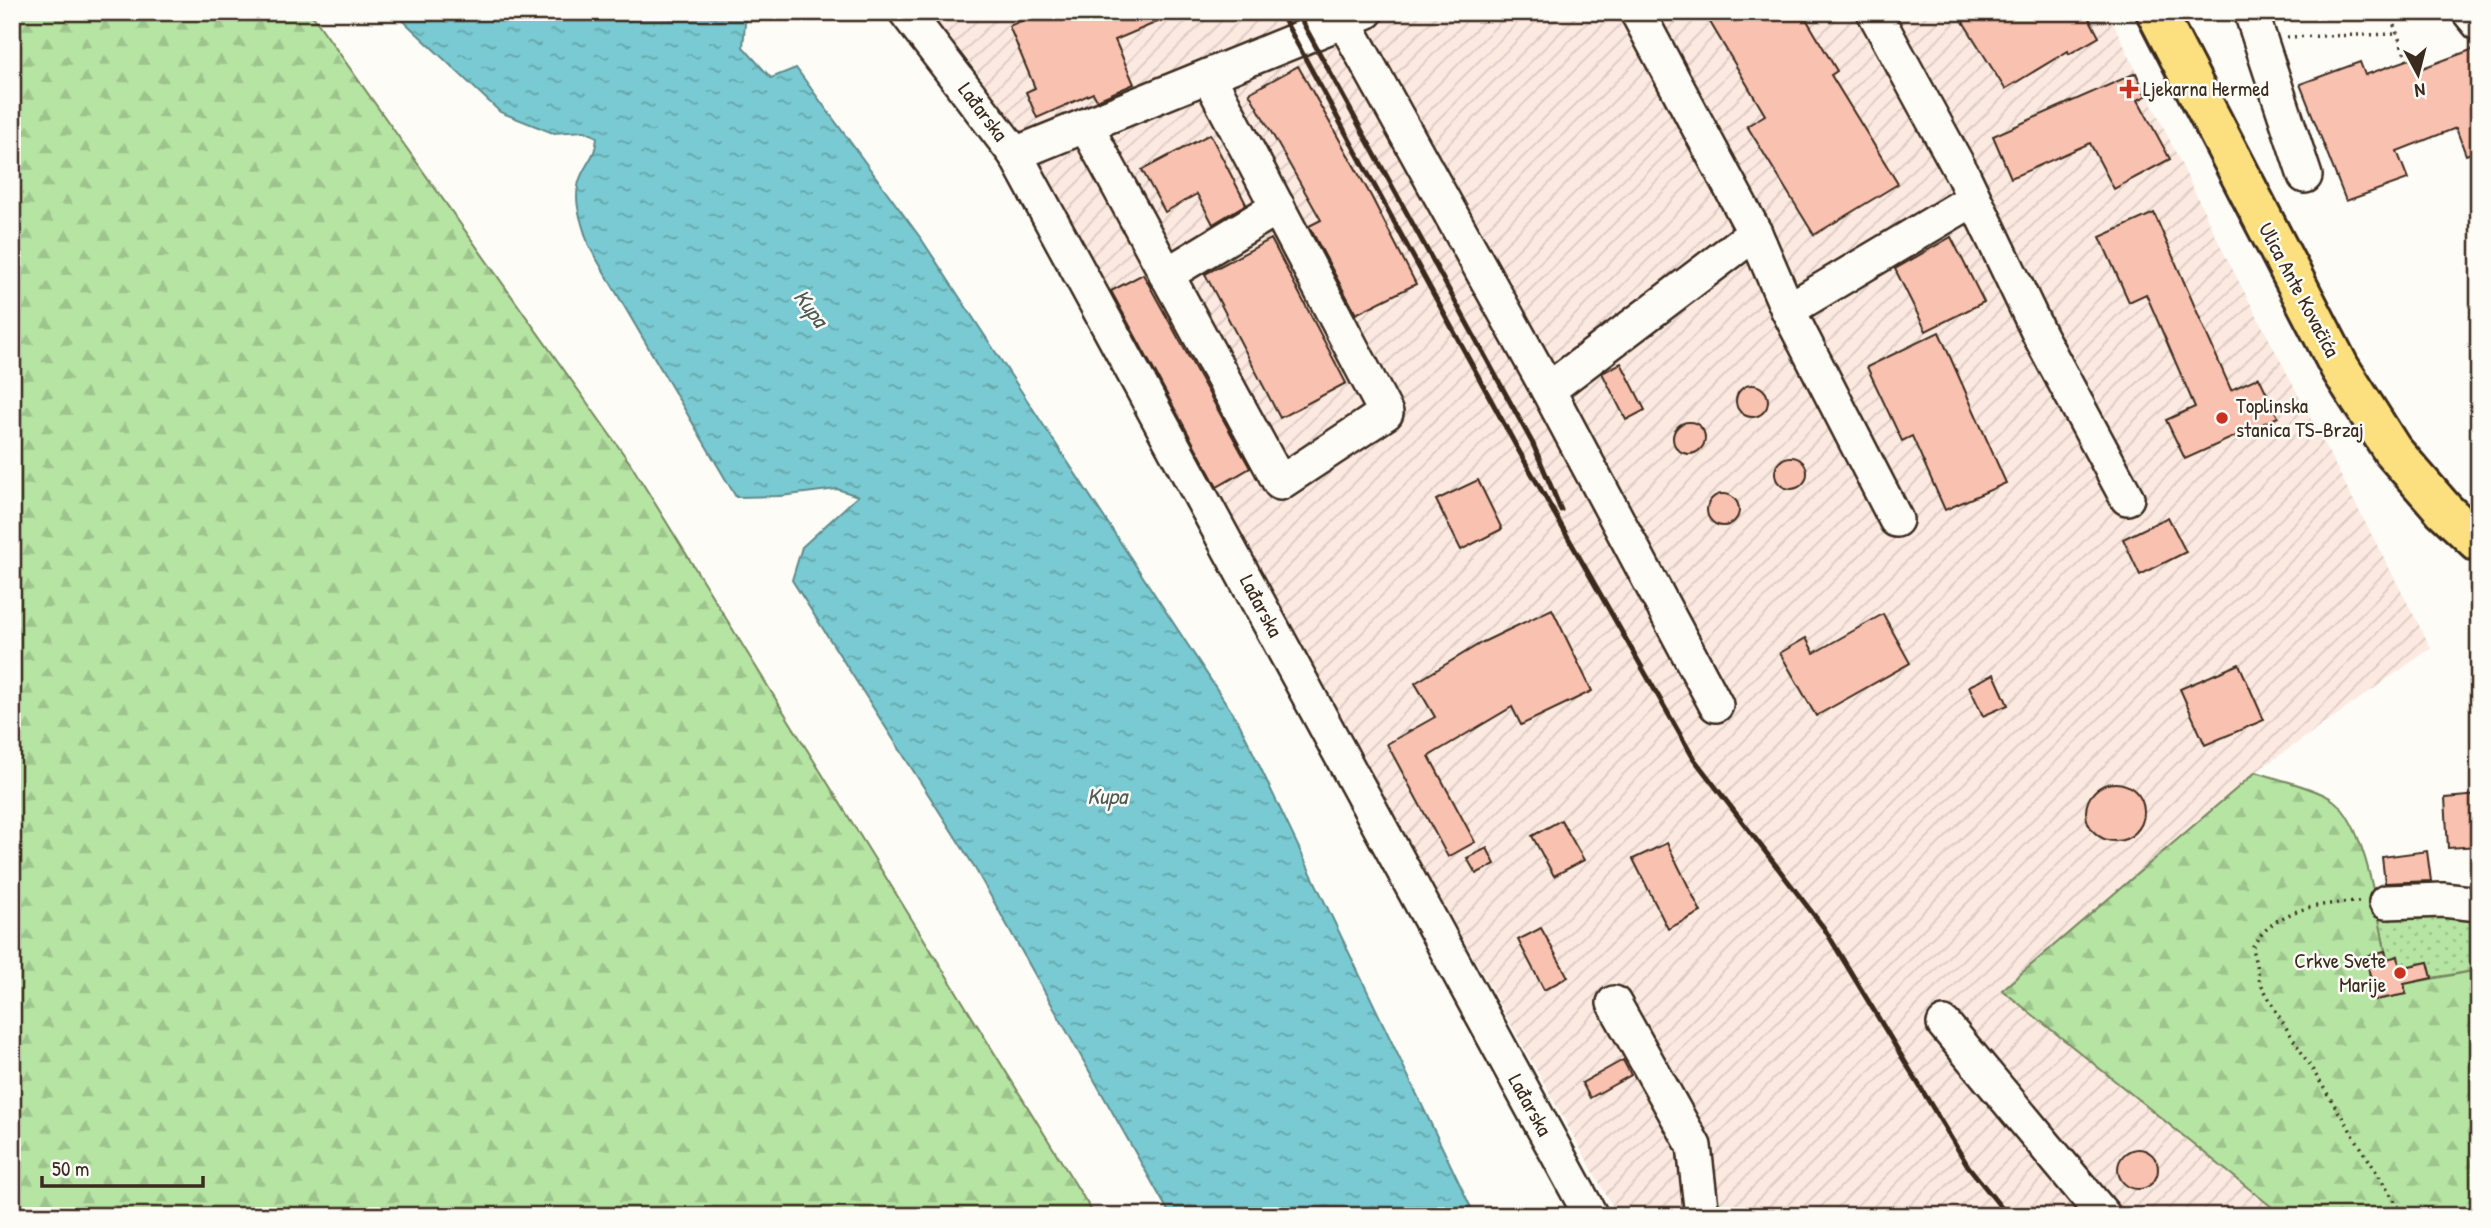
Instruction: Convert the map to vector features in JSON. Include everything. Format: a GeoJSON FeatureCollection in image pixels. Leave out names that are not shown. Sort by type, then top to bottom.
{"type":"FeatureCollection","features":[{"type":"Feature","properties":{"kind":"main road","name":"Ulica Ante Kovačića"},"geometry":{"type":"LineString","coordinates":[[2156,12],[2346,378],[2392,450],[2444,510],[2479,543]]}},
{"type":"Feature","properties":{"kind":"street","name":"Lađarska"},"geometry":{"type":"LineString","coordinates":[[906,12],[1015,154],[1591,1216]]}},
{"type":"Feature","properties":{"kind":"street"},"geometry":{"type":"LineString","coordinates":[[1637,12],[1755,233],[1788,310],[1896,520]]}},
{"type":"Feature","properties":{"kind":"street"},"geometry":{"type":"LineString","coordinates":[[1874,12],[1974,199],[2040,336],[2127,498]]}},
{"type":"Feature","properties":{"kind":"street"},"geometry":{"type":"LineString","coordinates":[[2469,12],[2479,24]]}},
{"type":"Feature","properties":{"kind":"street"},"geometry":{"type":"LineString","coordinates":[[1015,154],[1209,77],[1349,16],[1716,705]]}},
{"type":"Feature","properties":{"kind":"street"},"geometry":{"type":"LineString","coordinates":[[2256,25],[2305,176]]}},
{"type":"Feature","properties":{"kind":"street"},"geometry":{"type":"LineString","coordinates":[[1086,126],[1280,483],[1386,413],[1209,77]]}},
{"type":"Feature","properties":{"kind":"street"},"geometry":{"type":"LineString","coordinates":[[1788,310],[1974,199]]}},
{"type":"Feature","properties":{"kind":"street"},"geometry":{"type":"LineString","coordinates":[[1166,275],[1278,207]]}},
{"type":"Feature","properties":{"kind":"street"},"geometry":{"type":"LineString","coordinates":[[1548,390],[1755,233]]}},
{"type":"Feature","properties":{"kind":"street"},"geometry":{"type":"LineString","coordinates":[[2386,902],[2443,900],[2479,904]]}},
{"type":"Feature","properties":{"kind":"street"},"geometry":{"type":"LineString","coordinates":[[1614,1003],[1693,1146],[1702,1216]]}},
{"type":"Feature","properties":{"kind":"street"},"geometry":{"type":"LineString","coordinates":[[1944,1024],[2104,1216]]}},
{"type":"Feature","properties":{"kind":"path"},"geometry":{"type":"LineString","coordinates":[[2256,25],[2294,12]]}},
{"type":"Feature","properties":{"kind":"path"},"geometry":{"type":"LineString","coordinates":[[2389,12],[2407,60]]}},
{"type":"Feature","properties":{"kind":"path"},"geometry":{"type":"LineString","coordinates":[[2256,25],[2397,34]]}},
{"type":"Feature","properties":{"kind":"path"},"geometry":{"type":"LineString","coordinates":[[2386,902],[2355,902],[2298,911],[2272,921],[2252,948],[2260,982],[2275,1010],[2404,1216]]}},
{"type":"Feature","properties":{"kind":"shaded area"},"geometry":{"type":"Polygon","coordinates":[[[927,12],[2108,12],[2226,257],[2431,648],[2256,772],[2002,990],[2283,1216],[1618,1216],[981,77],[927,12]]]}},
{"type":"Feature","properties":{"kind":"green space"},"geometry":{"type":"Polygon","coordinates":[[[12,12],[310,12],[630,463],[1095,1216],[12,1216],[12,12]]]}},
{"type":"Feature","properties":{"kind":"green space"},"geometry":{"type":"Polygon","coordinates":[[[2256,772],[2307,788],[2333,800],[2354,829],[2374,892],[2385,951],[2366,956],[2375,1000],[2406,994],[2404,984],[2479,970],[2479,1056],[2471,1063],[2479,1067],[2479,1216],[2283,1216],[2002,990],[2256,772]]]}},
{"type":"Feature","properties":{"kind":"green space"},"geometry":{"type":"Polygon","coordinates":[[[2375,902],[2479,904],[2479,970],[2432,978],[2428,962],[2400,968],[2398,957],[2387,959],[2375,902]]]}},
{"type":"Feature","properties":{"kind":"water","name":"Kupa"},"geometry":{"type":"Polygon","coordinates":[[[394,12],[746,12],[743,47],[771,78],[796,68],[922,240],[1239,723],[1475,1216],[1171,1216],[972,863],[792,580],[802,547],[858,496],[837,489],[781,496],[736,497],[589,246],[578,209],[577,190],[594,152],[597,137],[585,131],[553,133],[500,112],[394,12]]]}},
{"type":"Feature","properties":{"kind":"building"},"geometry":{"type":"Polygon","coordinates":[[[1041,12],[1181,12],[1115,40],[1134,84],[1097,100],[1093,93],[1037,118],[1026,92],[1035,88],[1009,26],[1041,12]]]}},
{"type":"Feature","properties":{"kind":"building"},"geometry":{"type":"Polygon","coordinates":[[[1704,12],[1802,12],[1837,71],[1831,75],[1898,184],[1814,235],[1747,126],[1765,115],[1704,12]]]}},
{"type":"Feature","properties":{"kind":"building"},"geometry":{"type":"Polygon","coordinates":[[[1957,12],[2086,12],[2099,37],[2069,54],[2068,51],[2005,89],[1957,12]]]}},
{"type":"Feature","properties":{"kind":"building"},"geometry":{"type":"Polygon","coordinates":[[[2479,47],[2479,150],[2466,155],[2456,128],[2397,151],[2408,179],[2346,201],[2300,84],[2360,62],[2365,75],[2416,57],[2420,69],[2479,47]]]}},
{"type":"Feature","properties":{"kind":"building"},"geometry":{"type":"Polygon","coordinates":[[[1298,66],[1371,196],[1416,284],[1356,314],[1309,226],[1321,220],[1249,93],[1298,66]]]}},
{"type":"Feature","properties":{"kind":"building"},"geometry":{"type":"Polygon","coordinates":[[[2136,73],[2146,96],[2138,100],[2170,159],[2114,189],[2090,143],[2011,178],[1993,136],[2136,73]]]}},
{"type":"Feature","properties":{"kind":"building"},"geometry":{"type":"Polygon","coordinates":[[[1210,134],[1246,204],[1213,224],[1197,194],[1165,212],[1142,170],[1210,134]]]}},
{"type":"Feature","properties":{"kind":"building"},"geometry":{"type":"Polygon","coordinates":[[[2154,213],[2231,390],[2259,377],[2278,417],[2185,459],[2166,420],[2195,407],[2146,294],[2129,302],[2100,237],[2154,213]]]}},
{"type":"Feature","properties":{"kind":"building"},"geometry":{"type":"Polygon","coordinates":[[[1951,237],[1984,302],[1926,331],[1895,269],[1951,237]]]}},
{"type":"Feature","properties":{"kind":"building"},"geometry":{"type":"Polygon","coordinates":[[[1271,239],[1346,383],[1280,418],[1205,274],[1271,239]]]}},
{"type":"Feature","properties":{"kind":"building"},"geometry":{"type":"Polygon","coordinates":[[[1143,274],[1250,468],[1217,487],[1111,291],[1143,274]]]}},
{"type":"Feature","properties":{"kind":"building"},"geometry":{"type":"Polygon","coordinates":[[[1939,332],[2006,483],[1945,510],[1912,436],[1902,441],[1867,367],[1939,332]]]}},
{"type":"Feature","properties":{"kind":"building"},"geometry":{"type":"Polygon","coordinates":[[[1621,363],[1645,410],[1626,420],[1602,373],[1621,363]]]}},
{"type":"Feature","properties":{"kind":"building"},"geometry":{"type":"Polygon","coordinates":[[[1752,385],[1763,390],[1768,401],[1763,412],[1752,417],[1741,412],[1736,401],[1741,390],[1752,385]]]}},
{"type":"Feature","properties":{"kind":"building"},"geometry":{"type":"Polygon","coordinates":[[[1689,422],[1700,427],[1705,438],[1700,449],[1689,454],[1678,449],[1673,438],[1678,427],[1689,422]]]}},
{"type":"Feature","properties":{"kind":"building"},"geometry":{"type":"Polygon","coordinates":[[[1791,457],[1802,462],[1807,473],[1802,484],[1791,489],[1780,484],[1775,473],[1780,462],[1791,457]]]}},
{"type":"Feature","properties":{"kind":"building"},"geometry":{"type":"Polygon","coordinates":[[[1478,480],[1502,529],[1461,550],[1436,500],[1478,480]]]}},
{"type":"Feature","properties":{"kind":"building"},"geometry":{"type":"Polygon","coordinates":[[[1723,494],[1734,499],[1739,510],[1734,521],[1723,526],[1712,521],[1707,510],[1712,499],[1723,494]]]}},
{"type":"Feature","properties":{"kind":"building"},"geometry":{"type":"Polygon","coordinates":[[[2168,517],[2186,552],[2140,575],[2123,539],[2168,517]]]}},
{"type":"Feature","properties":{"kind":"building"},"geometry":{"type":"Polygon","coordinates":[[[1552,609],[1592,691],[1521,725],[1512,707],[1429,756],[1475,842],[1448,857],[1387,744],[1435,717],[1415,683],[1481,643],[1552,609]]]}},
{"type":"Feature","properties":{"kind":"building"},"geometry":{"type":"Polygon","coordinates":[[[1883,614],[1910,663],[1816,716],[1780,653],[1806,638],[1814,653],[1883,614]]]}},
{"type":"Feature","properties":{"kind":"building"},"geometry":{"type":"Polygon","coordinates":[[[2239,664],[2264,720],[2205,745],[2180,689],[2239,664]]]}},
{"type":"Feature","properties":{"kind":"building"},"geometry":{"type":"Polygon","coordinates":[[[1994,674],[2008,705],[1983,716],[1969,686],[1994,674]]]}},
{"type":"Feature","properties":{"kind":"building"},"geometry":{"type":"Polygon","coordinates":[[[2109,783],[2121,783],[2136,791],[2144,806],[2144,818],[2136,833],[2121,841],[2109,841],[2094,833],[2086,818],[2086,806],[2094,791],[2109,783]]]}},
{"type":"Feature","properties":{"kind":"building"},"geometry":{"type":"Polygon","coordinates":[[[2479,795],[2479,846],[2448,848],[2445,798],[2479,795]]]}},
{"type":"Feature","properties":{"kind":"building"},"geometry":{"type":"Polygon","coordinates":[[[1561,820],[1584,860],[1554,876],[1532,836],[1561,820]]]}},
{"type":"Feature","properties":{"kind":"building"},"geometry":{"type":"Polygon","coordinates":[[[1667,843],[1701,912],[1668,929],[1633,859],[1667,843]]]}},
{"type":"Feature","properties":{"kind":"building"},"geometry":{"type":"Polygon","coordinates":[[[1487,848],[1495,864],[1476,874],[1467,858],[1487,848]]]}},
{"type":"Feature","properties":{"kind":"building"},"geometry":{"type":"Polygon","coordinates":[[[2427,851],[2431,881],[2385,883],[2382,857],[2427,851]]]}},
{"type":"Feature","properties":{"kind":"building"},"geometry":{"type":"Polygon","coordinates":[[[1541,928],[1568,977],[1544,990],[1518,940],[1541,928]]]}},
{"type":"Feature","properties":{"kind":"building","name":"Crkve Svete Marije"},"geometry":{"type":"Polygon","coordinates":[[[2385,951],[2387,959],[2398,956],[2400,968],[2428,962],[2432,978],[2404,984],[2406,994],[2375,1000],[2366,956],[2385,951]]]}},
{"type":"Feature","properties":{"kind":"building"},"geometry":{"type":"Polygon","coordinates":[[[1623,1060],[1631,1075],[1590,1098],[1582,1083],[1623,1060]]]}},
{"type":"Feature","properties":{"kind":"building"},"geometry":{"type":"Polygon","coordinates":[[[2138,1149],[2146,1150],[2152,1155],[2157,1161],[2157,1177],[2152,1183],[2146,1188],[2138,1189],[2130,1188],[2124,1183],[2119,1177],[2118,1169],[2119,1161],[2124,1155],[2130,1150],[2138,1149]]]}},
{"type":"Feature","properties":{"kind":"railway"},"geometry":{"type":"LineString","coordinates":[[1280,12],[1515,444],[1694,759],[1824,928],[1968,1166],[2008,1216]]}},
{"type":"Feature","properties":{"kind":"railway"},"geometry":{"type":"LineString","coordinates":[[1297,12],[1533,444],[1561,510]]}},
{"type":"Feature","properties":{"kind":"place","name":"Ljekarna Hermed"},"geometry":{"type":"Point","coordinates":[2129,89]}},
{"type":"Feature","properties":{"kind":"place","name":"Toplinska stanica TS-Brzaj"},"geometry":{"type":"Point","coordinates":[2222,418]}},
{"type":"Feature","properties":{"kind":"place","name":"Crkve Svete Marije"},"geometry":{"type":"Point","coordinates":[2400,973]}}]}
